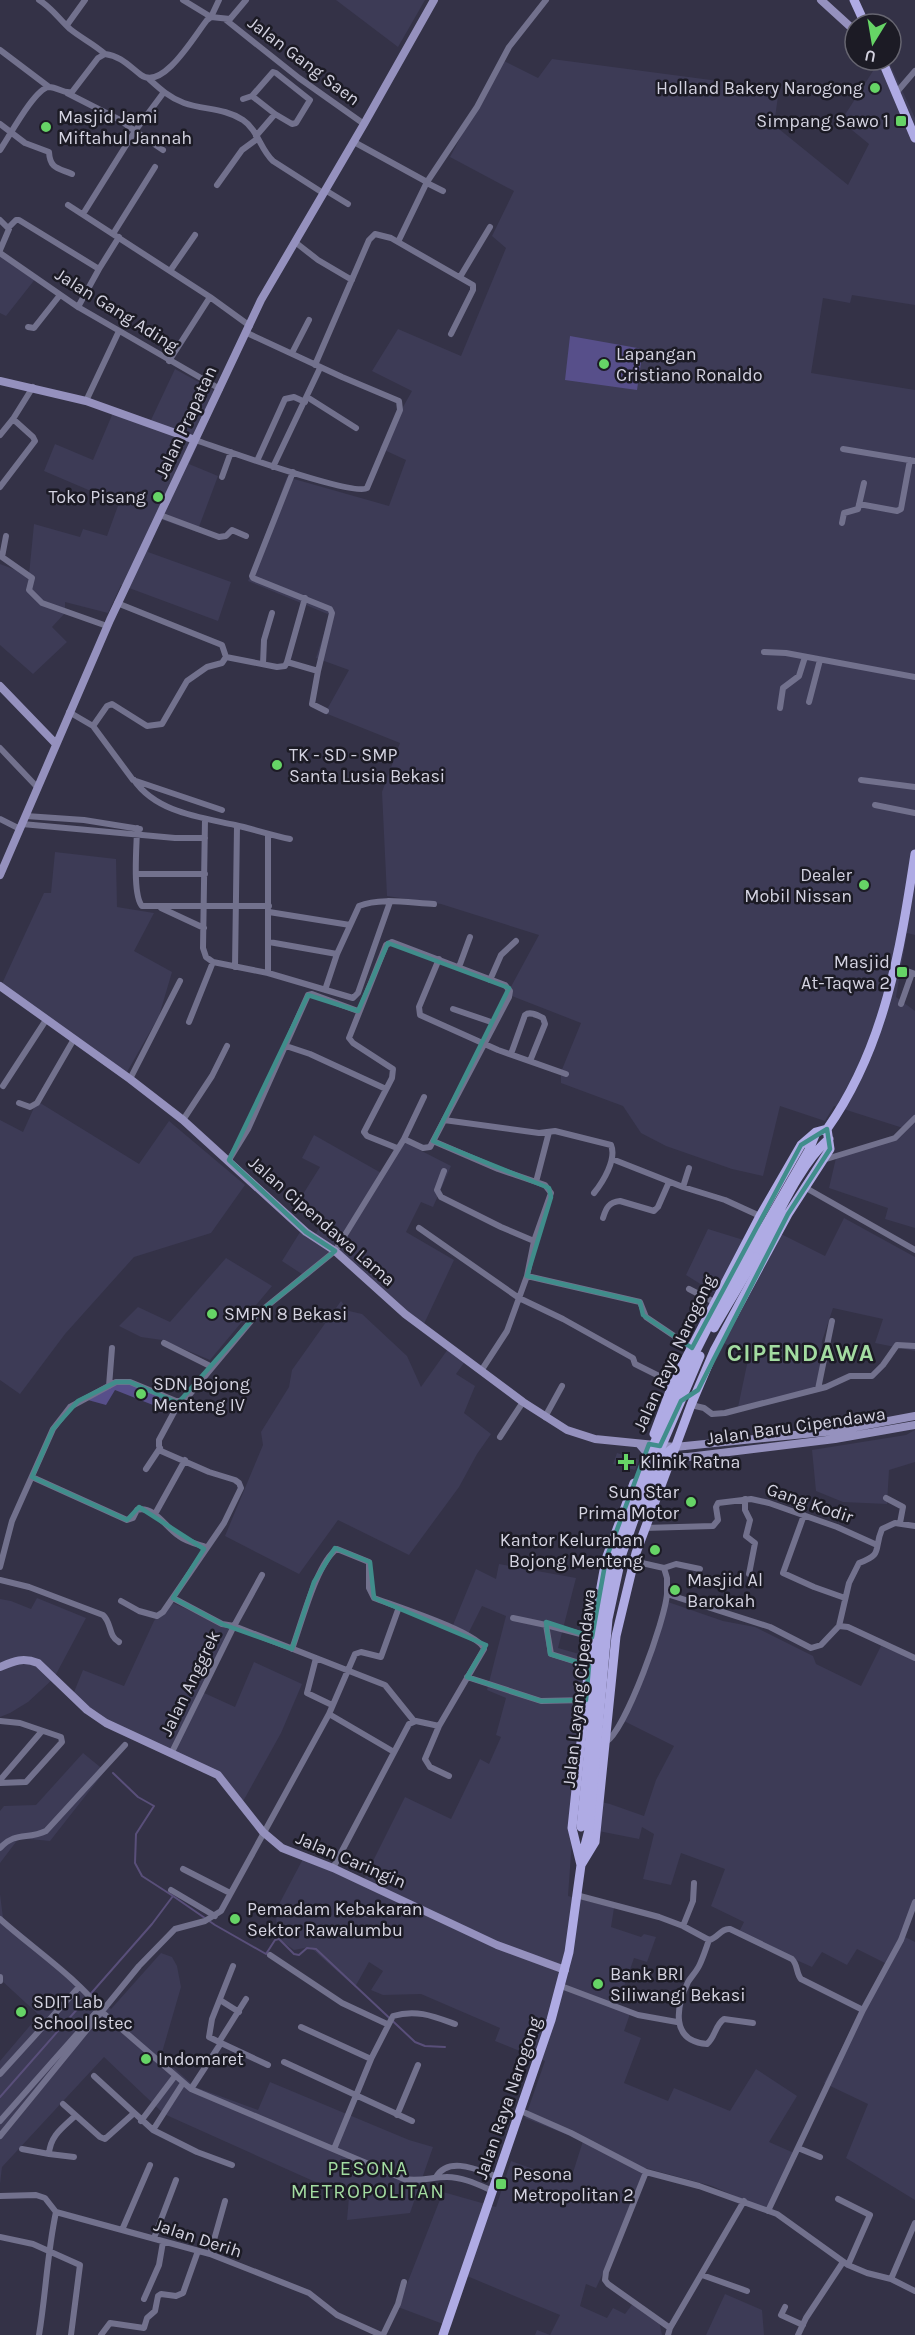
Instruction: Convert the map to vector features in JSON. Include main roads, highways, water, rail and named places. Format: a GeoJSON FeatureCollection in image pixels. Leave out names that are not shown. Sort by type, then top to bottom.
{"type":"FeatureCollection","features":[{"type":"Feature","properties":{"kind":"main road","name":"Jalan Prapatan"},"geometry":{"type":"LineString","coordinates":[[0,875],[117,603],[261,300],[434,0]]}},
{"type":"Feature","properties":{"kind":"main road"},"geometry":{"type":"LineString","coordinates":[[821,0],[843,20]]}},
{"type":"Feature","properties":{"kind":"main road"},"geometry":{"type":"LineString","coordinates":[[887,72],[915,138]]}},
{"type":"Feature","properties":{"kind":"main road"},"geometry":{"type":"LineString","coordinates":[[0,381],[87,401],[195,440]]}},
{"type":"Feature","properties":{"kind":"main road"},"geometry":{"type":"LineString","coordinates":[[0,686],[56,744]]}},
{"type":"Feature","properties":{"kind":"main road"},"geometry":{"type":"LineString","coordinates":[[816,1132],[826,1129],[862,1067],[884,1014],[896,967],[915,854]]}},
{"type":"Feature","properties":{"kind":"main road","name":"Jalan Cipendawa Lama"},"geometry":{"type":"LineString","coordinates":[[0,986],[183,1120],[306,1232],[335,1251],[382,1295],[524,1402],[545,1417],[581,1436],[647,1449]]}},
{"type":"Feature","properties":{"kind":"main road"},"geometry":{"type":"LineString","coordinates":[[826,1129],[829,1139]]}},
{"type":"Feature","properties":{"kind":"main road","name":"Jalan Raya Narogong"},"geometry":{"type":"LineString","coordinates":[[443,2335],[521,2111],[565,1970],[580,1864],[572,1828],[592,1637],[606,1559],[673,1383],[760,1216],[801,1145],[816,1132]]}},
{"type":"Feature","properties":{"kind":"main road","name":"Jalan Layang Cipendawa"},"geometry":{"type":"LineString","coordinates":[[752,1255],[809,1150],[816,1132]]}},
{"type":"Feature","properties":{"kind":"main road","name":"Jalan Raya Narogong"},"geometry":{"type":"LineString","coordinates":[[580,1864],[595,1842],[616,1636],[630,1560],[644,1528],[667,1458],[675,1447],[720,1341],[788,1214],[830,1149],[829,1139]]}},
{"type":"Feature","properties":{"kind":"main road","name":"Jalan Layang Cipendawa"},"geometry":{"type":"LineString","coordinates":[[580,1864],[585,1829],[602,1615],[614,1551],[646,1463],[677,1389],[711,1321],[818,1148],[829,1139]]}},
{"type":"Feature","properties":{"kind":"main road"},"geometry":{"type":"LineString","coordinates":[[647,1449],[655,1453],[681,1401],[698,1390]]}},
{"type":"Feature","properties":{"kind":"main road","name":"Jalan Baru Cipendawa"},"geometry":{"type":"LineString","coordinates":[[660,1446],[776,1442],[915,1416]]}},
{"type":"Feature","properties":{"kind":"main road","name":"Jalan Baru Cipendawa"},"geometry":{"type":"LineString","coordinates":[[647,1449],[667,1458],[915,1425]]}},
{"type":"Feature","properties":{"kind":"main road"},"geometry":{"type":"LineString","coordinates":[[606,1559],[630,1560],[667,1458]]}},
{"type":"Feature","properties":{"kind":"main road","name":"Jalan Caringin"},"geometry":{"type":"LineString","coordinates":[[0,1667],[18,1659],[28,1659],[38,1663],[87,1710],[106,1723],[218,1774],[263,1832],[282,1848],[333,1868],[497,1945],[565,1970]]}},
{"type":"Feature","properties":{"kind":"waterway"},"geometry":{"type":"LineString","coordinates":[[113,1773],[138,1797],[154,1806],[136,1834],[135,1863],[142,1876],[173,1896]]}},
{"type":"Feature","properties":{"kind":"waterway"},"geometry":{"type":"LineString","coordinates":[[0,2097],[152,1924],[173,1896],[215,1925],[266,1954],[275,1940],[279,1939],[294,1954],[299,1955],[307,1948],[316,1949],[415,2042],[425,2046],[445,2047]]}},
{"type":"Feature","properties":{"kind":"place","name":"Holland Bakery Narogong"},"geometry":{"type":"Point","coordinates":[875,88]}},
{"type":"Feature","properties":{"kind":"place","name":"Simpang Sawo 1"},"geometry":{"type":"Point","coordinates":[901,121]}},
{"type":"Feature","properties":{"kind":"place","name":"Masjid Jami Miftahul Jannah"},"geometry":{"type":"Point","coordinates":[46,127]}},
{"type":"Feature","properties":{"kind":"place","name":"Lapangan Cristiano Ronaldo"},"geometry":{"type":"Point","coordinates":[604,364]}},
{"type":"Feature","properties":{"kind":"place","name":"Toko Pisang"},"geometry":{"type":"Point","coordinates":[158,497]}},
{"type":"Feature","properties":{"kind":"place","name":"TK - SD - SMP Santa Lusia Bekasi"},"geometry":{"type":"Point","coordinates":[277,765]}},
{"type":"Feature","properties":{"kind":"place","name":"Dealer Mobil Nissan"},"geometry":{"type":"Point","coordinates":[864,885]}},
{"type":"Feature","properties":{"kind":"place","name":"Masjid At-Taqwa 2"},"geometry":{"type":"Point","coordinates":[902,972]}},
{"type":"Feature","properties":{"kind":"place","name":"SMPN 8 Bekasi"},"geometry":{"type":"Point","coordinates":[212,1314]}},
{"type":"Feature","properties":{"kind":"place","name":"SDN Bojong Menteng IV"},"geometry":{"type":"Point","coordinates":[141,1394]}},
{"type":"Feature","properties":{"kind":"place","name":"Klinik Ratna"},"geometry":{"type":"Point","coordinates":[626,1462]}},
{"type":"Feature","properties":{"kind":"place","name":"Sun Star Prima Motor"},"geometry":{"type":"Point","coordinates":[691,1502]}},
{"type":"Feature","properties":{"kind":"place","name":"Kantor Kelurahan Bojong Menteng"},"geometry":{"type":"Point","coordinates":[655,1550]}},
{"type":"Feature","properties":{"kind":"place","name":"Masjid Al Barokah"},"geometry":{"type":"Point","coordinates":[675,1590]}},
{"type":"Feature","properties":{"kind":"place","name":"Pemadam Kebakaran Sektor Rawalumbu"},"geometry":{"type":"Point","coordinates":[235,1919]}},
{"type":"Feature","properties":{"kind":"place","name":"Bank BRI Siliwangi Bekasi"},"geometry":{"type":"Point","coordinates":[598,1984]}},
{"type":"Feature","properties":{"kind":"place","name":"SDIT Lab School Istec"},"geometry":{"type":"Point","coordinates":[21,2012]}},
{"type":"Feature","properties":{"kind":"place","name":"Indomaret"},"geometry":{"type":"Point","coordinates":[146,2059]}},
{"type":"Feature","properties":{"kind":"place","name":"Pesona Metropolitan 2"},"geometry":{"type":"Point","coordinates":[501,2184]}},
{"type":"Feature","properties":{"kind":"district","name":"CIPENDAWA"},"geometry":{"type":"Point","coordinates":[801,1353]}},
{"type":"Feature","properties":{"kind":"district","name":"PESONA METROPOLITAN"},"geometry":{"type":"Point","coordinates":[368,2180]}}]}
